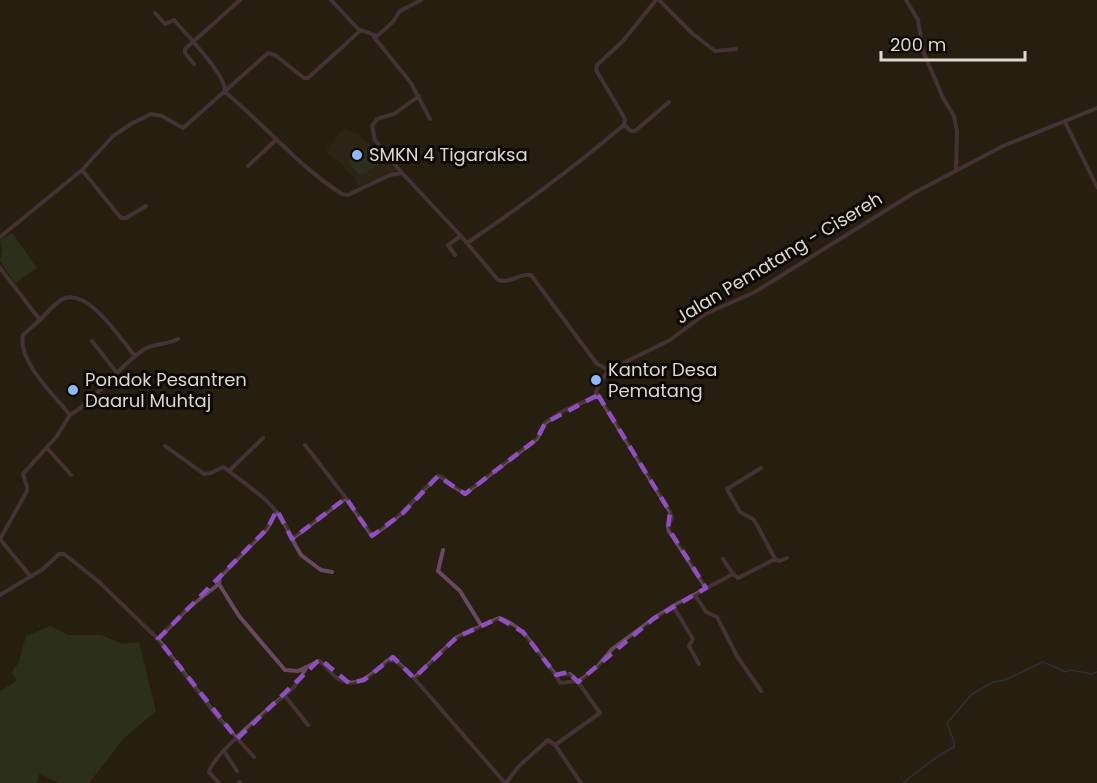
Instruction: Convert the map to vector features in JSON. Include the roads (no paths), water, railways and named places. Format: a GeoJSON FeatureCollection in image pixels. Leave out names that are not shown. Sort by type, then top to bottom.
{"type":"FeatureCollection","features":[{"type":"Feature","properties":{"kind":"street"},"geometry":{"type":"LineString","coordinates":[[194,64],[185,51],[240,0]]}},
{"type":"Feature","properties":{"kind":"street"},"geometry":{"type":"LineString","coordinates":[[331,0],[360,31],[363,30],[373,36],[419,96],[430,119]]}},
{"type":"Feature","properties":{"kind":"street"},"geometry":{"type":"LineString","coordinates":[[373,36],[388,27],[400,11],[421,0]]}},
{"type":"Feature","properties":{"kind":"street"},"geometry":{"type":"LineString","coordinates":[[467,243],[535,197],[624,125],[625,119],[596,70],[597,65],[623,41],[657,0],[715,51],[736,49]]}},
{"type":"Feature","properties":{"kind":"street"},"geometry":{"type":"LineString","coordinates":[[906,0],[918,20],[923,51],[943,98],[954,116],[957,131],[956,171]]}},
{"type":"Feature","properties":{"kind":"street"},"geometry":{"type":"LineString","coordinates":[[155,13],[165,24],[174,20],[194,42],[224,82],[225,92],[276,139],[344,195],[390,175],[402,173]]}},
{"type":"Feature","properties":{"kind":"street"},"geometry":{"type":"LineString","coordinates":[[0,237],[82,170],[113,136],[145,116],[158,115],[182,128],[268,53],[275,55],[304,78],[308,78],[360,31]]}},
{"type":"Feature","properties":{"kind":"street"},"geometry":{"type":"LineString","coordinates":[[419,96],[394,114],[377,119],[372,126],[375,140],[498,280],[506,282],[524,275],[531,275],[597,364],[609,370],[597,388],[598,395],[670,513],[672,518],[668,526],[669,531],[706,588]]}},
{"type":"Feature","properties":{"kind":"street"},"geometry":{"type":"LineString","coordinates":[[624,125],[631,131],[635,131],[669,102]]}},
{"type":"Feature","properties":{"kind":"street","name":"Jalan Pematang - Cisereh"},"geometry":{"type":"LineString","coordinates":[[609,370],[670,340],[705,314],[755,292],[912,194],[1010,144],[1097,108]]}},
{"type":"Feature","properties":{"kind":"street"},"geometry":{"type":"LineString","coordinates":[[1065,122],[1097,187]]}},
{"type":"Feature","properties":{"kind":"street"},"geometry":{"type":"LineString","coordinates":[[248,166],[276,139]]}},
{"type":"Feature","properties":{"kind":"street"},"geometry":{"type":"LineString","coordinates":[[82,170],[121,218],[126,218],[146,206]]}},
{"type":"Feature","properties":{"kind":"street"},"geometry":{"type":"LineString","coordinates":[[455,255],[448,245],[461,236]]}},
{"type":"Feature","properties":{"kind":"street"},"geometry":{"type":"LineString","coordinates":[[0,268],[40,320]]}},
{"type":"Feature","properties":{"kind":"street"},"geometry":{"type":"LineString","coordinates":[[70,416],[33,368],[23,351],[23,335],[64,298],[70,297],[81,300],[95,309],[135,356]]}},
{"type":"Feature","properties":{"kind":"street"},"geometry":{"type":"LineString","coordinates":[[31,577],[0,541],[27,491],[23,474],[47,448],[70,416],[135,356],[150,346],[167,344],[178,339]]}},
{"type":"Feature","properties":{"kind":"street"},"geometry":{"type":"LineString","coordinates":[[92,341],[117,373]]}},
{"type":"Feature","properties":{"kind":"street"},"geometry":{"type":"LineString","coordinates":[[305,445],[370,533],[374,534],[403,513],[438,476],[466,493],[537,439],[545,423],[563,411],[598,395]]}},
{"type":"Feature","properties":{"kind":"street"},"geometry":{"type":"LineString","coordinates":[[229,471],[263,438]]}},
{"type":"Feature","properties":{"kind":"street"},"geometry":{"type":"LineString","coordinates":[[165,446],[204,474],[221,467],[229,471],[277,510],[301,555],[321,570],[332,572]]}},
{"type":"Feature","properties":{"kind":"street"},"geometry":{"type":"LineString","coordinates":[[47,448],[71,475]]}},
{"type":"Feature","properties":{"kind":"street"},"geometry":{"type":"LineString","coordinates":[[761,468],[727,489],[740,512],[753,519],[775,559]]}},
{"type":"Feature","properties":{"kind":"street"},"geometry":{"type":"LineString","coordinates":[[292,539],[346,498]]}},
{"type":"Feature","properties":{"kind":"street"},"geometry":{"type":"LineString","coordinates":[[277,510],[267,529],[220,577],[219,584],[239,616],[282,669],[293,672],[321,662],[336,677],[354,683],[364,680],[388,660],[394,660],[414,678],[506,783],[519,766],[547,740],[555,745],[581,783]]}},
{"type":"Feature","properties":{"kind":"street"},"geometry":{"type":"LineString","coordinates":[[443,550],[438,571],[460,591],[481,625]]}},
{"type":"Feature","properties":{"kind":"street"},"geometry":{"type":"LineString","coordinates":[[0,595],[31,577],[59,554],[64,554],[98,582],[158,639],[216,715],[254,757]]}},
{"type":"Feature","properties":{"kind":"street"},"geometry":{"type":"LineString","coordinates":[[723,559],[736,578],[740,578],[775,559],[779,561],[787,558]]}},
{"type":"Feature","properties":{"kind":"street"},"geometry":{"type":"LineString","coordinates":[[414,678],[458,637],[499,618],[518,628],[532,643],[560,683],[578,681],[596,668],[612,649],[673,606],[733,574]]}},
{"type":"Feature","properties":{"kind":"street"},"geometry":{"type":"LineString","coordinates":[[158,639],[189,608],[219,584]]}},
{"type":"Feature","properties":{"kind":"street"},"geometry":{"type":"LineString","coordinates":[[695,595],[706,612],[718,618],[736,656],[761,691]]}},
{"type":"Feature","properties":{"kind":"street"},"geometry":{"type":"LineString","coordinates":[[673,606],[692,637],[693,640],[688,646],[699,664]]}},
{"type":"Feature","properties":{"kind":"street"},"geometry":{"type":"LineString","coordinates":[[219,783],[209,769],[224,751],[285,696],[299,681],[306,667]]}},
{"type":"Feature","properties":{"kind":"street"},"geometry":{"type":"LineString","coordinates":[[555,745],[600,712],[578,681],[570,674],[556,675]]}},
{"type":"Feature","properties":{"kind":"street"},"geometry":{"type":"LineString","coordinates":[[285,696],[308,725]]}},
{"type":"Feature","properties":{"kind":"street"},"geometry":{"type":"LineString","coordinates":[[224,751],[237,771]]}},
{"type":"Feature","properties":{"kind":"waterway"},"geometry":{"type":"LineString","coordinates":[[903,783],[954,747],[947,723],[972,694],[993,682],[1005,680],[1043,662],[1066,672],[1070,670],[1092,674],[1097,672]]}},
{"type":"Feature","properties":{"kind":"place","name":"SMKN 4 Tigaraksa"},"geometry":{"type":"Point","coordinates":[357,155]}},
{"type":"Feature","properties":{"kind":"place","name":"Kantor Desa Pematang"},"geometry":{"type":"Point","coordinates":[596,380]}},
{"type":"Feature","properties":{"kind":"place","name":"Pondok Pesantren Daarul Muhtaj"},"geometry":{"type":"Point","coordinates":[73,390]}}]}
